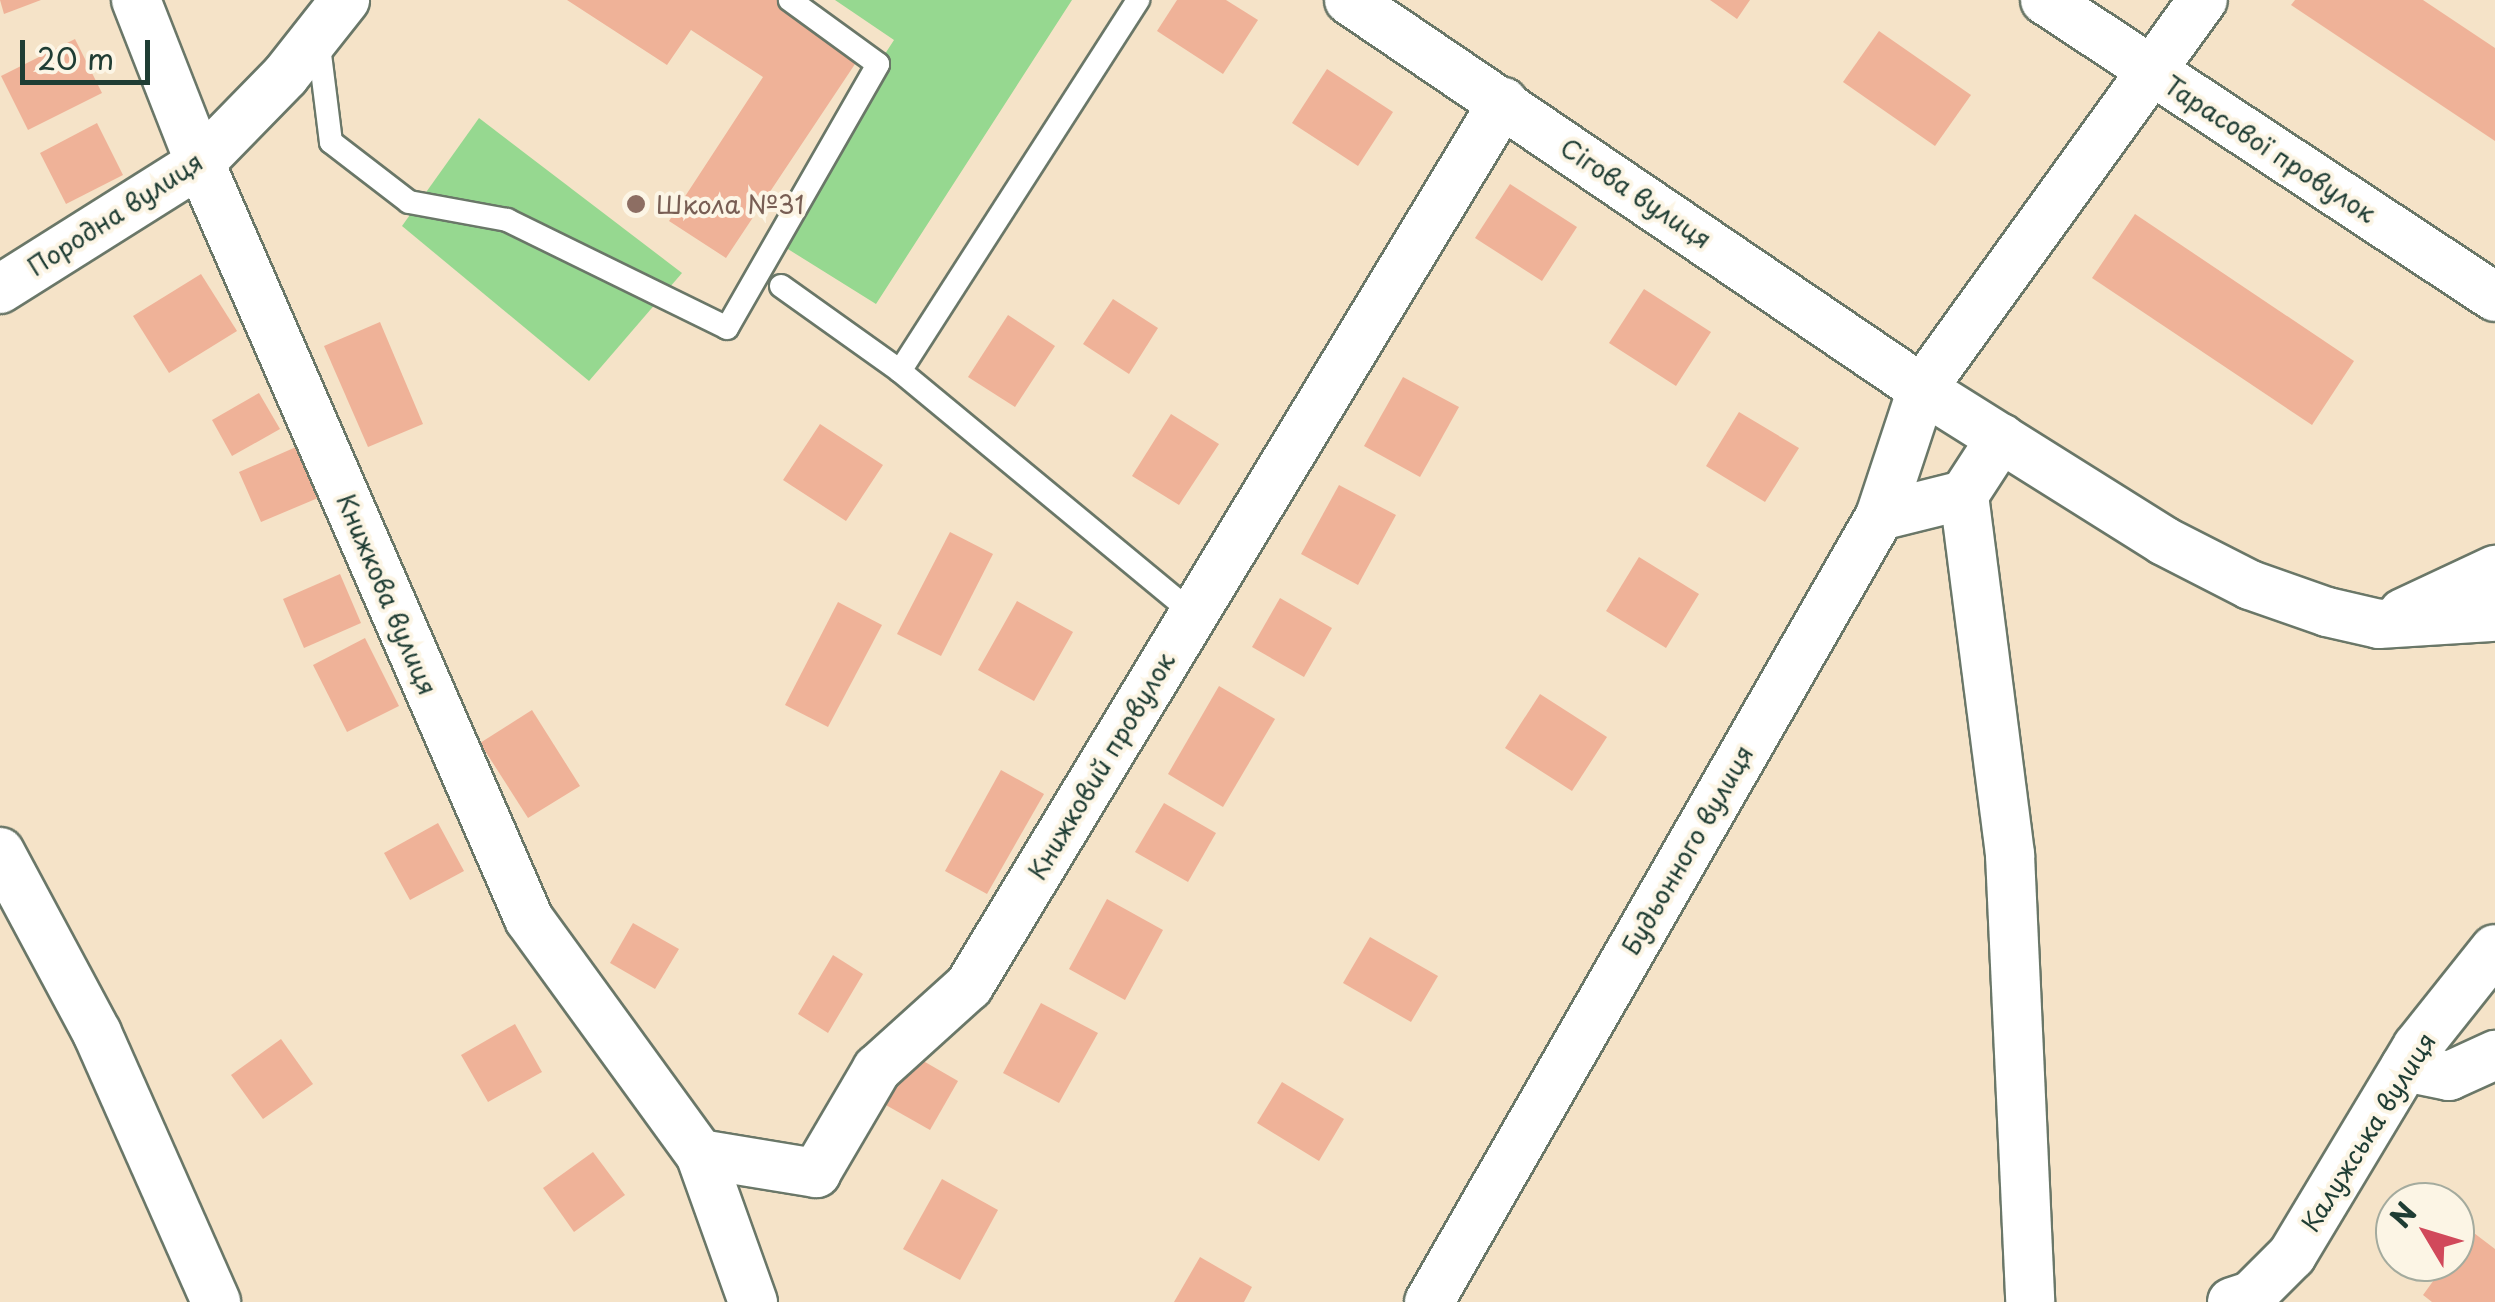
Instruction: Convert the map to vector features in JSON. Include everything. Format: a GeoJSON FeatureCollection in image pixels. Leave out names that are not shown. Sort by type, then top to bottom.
{"type":"FeatureCollection","features":[{"type":"Feature","properties":{"kind":"street","name":"Книжкова вулиця"},"geometry":{"type":"LineString","coordinates":[[136,0],[200,163],[528,919],[700,1154]]}},
{"type":"Feature","properties":{"kind":"street","name":"Сігова вулиця"},"geometry":{"type":"LineString","coordinates":[[1348,0],[1922,389],[2164,541],[2250,586],[2379,624],[2495,617]]}},
{"type":"Feature","properties":{"kind":"street","name":"Тарасової провулок"},"geometry":{"type":"LineString","coordinates":[[2045,0],[2495,297]]}},
{"type":"Feature","properties":{"kind":"street"},"geometry":{"type":"LineString","coordinates":[[1922,389],[2203,0]]}},
{"type":"Feature","properties":{"kind":"street","name":"Породна вулиця"},"geometry":{"type":"LineString","coordinates":[[0,289],[200,163],[331,17]]}},
{"type":"Feature","properties":{"kind":"street","name":"Книжковий провулок"},"geometry":{"type":"LineString","coordinates":[[700,1154],[816,1173],[877,1069],[969,986],[1503,102]]}},
{"type":"Feature","properties":{"kind":"street","name":"Будьонного вулиця"},"geometry":{"type":"LineString","coordinates":[[1430,1302],[1880,516],[1922,389]]}},
{"type":"Feature","properties":{"kind":"street"},"geometry":{"type":"LineString","coordinates":[[2000,438],[1964,495],[2010,855],[2030,1302]]}},
{"type":"Feature","properties":{"kind":"street"},"geometry":{"type":"LineString","coordinates":[[1880,516],[1964,495]]}},
{"type":"Feature","properties":{"kind":"street"},"geometry":{"type":"LineString","coordinates":[[2379,624],[2495,570]]}},
{"type":"Feature","properties":{"kind":"street"},"geometry":{"type":"LineString","coordinates":[[0,852],[97,1032],[216,1302]]}},
{"type":"Feature","properties":{"kind":"street","name":"Калужська вулиця"},"geometry":{"type":"LineString","coordinates":[[2232,1302],[2251,1296],[2292,1255],[2405,1068],[2495,949]]}},
{"type":"Feature","properties":{"kind":"street"},"geometry":{"type":"LineString","coordinates":[[2405,1068],[2449,1076],[2495,1054]]}},
{"type":"Feature","properties":{"kind":"street"},"geometry":{"type":"LineString","coordinates":[[700,1154],[753,1302]]}},
{"type":"Feature","properties":{"kind":"lane"},"geometry":{"type":"LineString","coordinates":[[331,17],[331,142],[409,202],[508,220],[728,328],[878,64],[790,0]]}},
{"type":"Feature","properties":{"kind":"lane"},"geometry":{"type":"LineString","coordinates":[[900,371],[1138,0]]}},
{"type":"Feature","properties":{"kind":"lane"},"geometry":{"type":"LineString","coordinates":[[780,286],[900,371],[1193,613]]}},
{"type":"Feature","properties":{"kind":"green space"},"geometry":{"type":"Polygon","coordinates":[[[835,0],[1072,0],[876,304],[767,236],[894,40],[835,0]]]}},
{"type":"Feature","properties":{"kind":"green space"},"geometry":{"type":"Polygon","coordinates":[[[479,118],[682,273],[589,381],[402,226],[479,118]]]}},
{"type":"Feature","properties":{"kind":"building"},"geometry":{"type":"Polygon","coordinates":[[[0,0],[41,0],[4,14],[0,0]]]}},
{"type":"Feature","properties":{"kind":"building"},"geometry":{"type":"Polygon","coordinates":[[[567,0],[788,0],[859,58],[726,258],[669,221],[763,77],[691,30],[667,65],[567,0]]]}},
{"type":"Feature","properties":{"kind":"building"},"geometry":{"type":"Polygon","coordinates":[[[1177,0],[1226,0],[1258,20],[1223,74],[1157,31],[1177,0]]]}},
{"type":"Feature","properties":{"kind":"building"},"geometry":{"type":"Polygon","coordinates":[[[1710,0],[1750,0],[1737,19],[1710,0]]]}},
{"type":"Feature","properties":{"kind":"building"},"geometry":{"type":"Polygon","coordinates":[[[2295,0],[2423,0],[2495,48],[2495,141],[2291,5],[2295,0]]]}},
{"type":"Feature","properties":{"kind":"building"},"geometry":{"type":"Polygon","coordinates":[[[1879,31],[1971,95],[1935,146],[1843,82],[1879,31]]]}},
{"type":"Feature","properties":{"kind":"building"},"geometry":{"type":"Polygon","coordinates":[[[75,39],[102,93],[28,130],[1,76],[75,39]]]}},
{"type":"Feature","properties":{"kind":"building"},"geometry":{"type":"Polygon","coordinates":[[[1327,69],[1393,112],[1358,166],[1292,123],[1327,69]]]}},
{"type":"Feature","properties":{"kind":"building"},"geometry":{"type":"Polygon","coordinates":[[[97,123],[123,175],[66,204],[40,153],[97,123]]]}},
{"type":"Feature","properties":{"kind":"building"},"geometry":{"type":"Polygon","coordinates":[[[1510,184],[1577,227],[1542,281],[1475,238],[1510,184]]]}},
{"type":"Feature","properties":{"kind":"building"},"geometry":{"type":"Polygon","coordinates":[[[2135,214],[2354,361],[2312,425],[2092,278],[2135,214]]]}},
{"type":"Feature","properties":{"kind":"building"},"geometry":{"type":"Polygon","coordinates":[[[201,274],[237,331],[169,373],[133,316],[201,274]]]}},
{"type":"Feature","properties":{"kind":"building"},"geometry":{"type":"Polygon","coordinates":[[[1644,289],[1711,332],[1676,386],[1609,343],[1644,289]]]}},
{"type":"Feature","properties":{"kind":"building"},"geometry":{"type":"Polygon","coordinates":[[[1113,299],[1158,328],[1129,374],[1083,344],[1113,299]]]}},
{"type":"Feature","properties":{"kind":"building"},"geometry":{"type":"Polygon","coordinates":[[[1008,315],[1055,346],[1015,407],[968,377],[1008,315]]]}},
{"type":"Feature","properties":{"kind":"building"},"geometry":{"type":"Polygon","coordinates":[[[380,322],[423,424],[368,447],[324,346],[380,322]]]}},
{"type":"Feature","properties":{"kind":"building"},"geometry":{"type":"Polygon","coordinates":[[[1403,377],[1459,407],[1420,477],[1364,446],[1403,377]]]}},
{"type":"Feature","properties":{"kind":"building"},"geometry":{"type":"Polygon","coordinates":[[[259,393],[280,429],[232,456],[212,420],[259,393]]]}},
{"type":"Feature","properties":{"kind":"building"},"geometry":{"type":"Polygon","coordinates":[[[1739,412],[1799,448],[1765,502],[1706,466],[1739,412]]]}},
{"type":"Feature","properties":{"kind":"building"},"geometry":{"type":"Polygon","coordinates":[[[1171,414],[1219,444],[1179,505],[1132,476],[1171,414]]]}},
{"type":"Feature","properties":{"kind":"building"},"geometry":{"type":"Polygon","coordinates":[[[820,424],[883,465],[846,521],[783,480],[820,424]]]}},
{"type":"Feature","properties":{"kind":"building"},"geometry":{"type":"Polygon","coordinates":[[[296,447],[318,498],[261,522],[239,472],[296,447]]]}},
{"type":"Feature","properties":{"kind":"building"},"geometry":{"type":"Polygon","coordinates":[[[1339,485],[1396,515],[1358,585],[1301,554],[1339,485]]]}},
{"type":"Feature","properties":{"kind":"building"},"geometry":{"type":"Polygon","coordinates":[[[950,532],[993,554],[941,656],[897,634],[950,532]]]}},
{"type":"Feature","properties":{"kind":"building"},"geometry":{"type":"Polygon","coordinates":[[[1639,557],[1699,594],[1666,648],[1606,611],[1639,557]]]}},
{"type":"Feature","properties":{"kind":"building"},"geometry":{"type":"Polygon","coordinates":[[[340,574],[361,623],[304,648],[283,599],[340,574]]]}},
{"type":"Feature","properties":{"kind":"building"},"geometry":{"type":"Polygon","coordinates":[[[1280,598],[1332,628],[1304,677],[1252,647],[1280,598]]]}},
{"type":"Feature","properties":{"kind":"building"},"geometry":{"type":"Polygon","coordinates":[[[1017,601],[1073,632],[1034,701],[978,670],[1017,601]]]}},
{"type":"Feature","properties":{"kind":"building"},"geometry":{"type":"Polygon","coordinates":[[[838,602],[882,625],[828,727],[785,705],[838,602]]]}},
{"type":"Feature","properties":{"kind":"building"},"geometry":{"type":"Polygon","coordinates":[[[365,638],[399,706],[347,732],[313,665],[365,638]]]}},
{"type":"Feature","properties":{"kind":"building"},"geometry":{"type":"Polygon","coordinates":[[[1219,686],[1275,719],[1223,807],[1168,774],[1219,686]]]}},
{"type":"Feature","properties":{"kind":"building"},"geometry":{"type":"Polygon","coordinates":[[[1540,694],[1607,737],[1572,791],[1505,748],[1540,694]]]}},
{"type":"Feature","properties":{"kind":"building"},"geometry":{"type":"Polygon","coordinates":[[[532,710],[580,786],[528,818],[480,743],[532,710]]]}},
{"type":"Feature","properties":{"kind":"building"},"geometry":{"type":"Polygon","coordinates":[[[1001,770],[1044,794],[987,894],[945,871],[1001,770]]]}},
{"type":"Feature","properties":{"kind":"building"},"geometry":{"type":"Polygon","coordinates":[[[1164,803],[1216,833],[1188,882],[1135,852],[1164,803]]]}},
{"type":"Feature","properties":{"kind":"building"},"geometry":{"type":"Polygon","coordinates":[[[438,823],[464,871],[410,900],[384,853],[438,823]]]}},
{"type":"Feature","properties":{"kind":"building"},"geometry":{"type":"Polygon","coordinates":[[[1107,899],[1163,930],[1125,1000],[1069,969],[1107,899]]]}},
{"type":"Feature","properties":{"kind":"building"},"geometry":{"type":"Polygon","coordinates":[[[633,923],[679,949],[655,989],[610,963],[633,923]]]}},
{"type":"Feature","properties":{"kind":"building"},"geometry":{"type":"Polygon","coordinates":[[[1370,937],[1438,976],[1411,1022],[1343,983],[1370,937]]]}},
{"type":"Feature","properties":{"kind":"building"},"geometry":{"type":"Polygon","coordinates":[[[833,955],[863,974],[828,1033],[798,1014],[833,955]]]}},
{"type":"Feature","properties":{"kind":"building"},"geometry":{"type":"Polygon","coordinates":[[[1041,1003],[1098,1033],[1059,1103],[1003,1073],[1041,1003]]]}},
{"type":"Feature","properties":{"kind":"building"},"geometry":{"type":"Polygon","coordinates":[[[515,1024],[542,1072],[488,1102],[461,1055],[515,1024]]]}},
{"type":"Feature","properties":{"kind":"building"},"geometry":{"type":"Polygon","coordinates":[[[281,1039],[313,1084],[263,1119],[231,1075],[281,1039]]]}},
{"type":"Feature","properties":{"kind":"building"},"geometry":{"type":"Polygon","coordinates":[[[906,1051],[958,1081],[930,1130],[877,1100],[906,1051]]]}},
{"type":"Feature","properties":{"kind":"building"},"geometry":{"type":"Polygon","coordinates":[[[1282,1082],[1344,1119],[1319,1161],[1257,1123],[1282,1082]]]}},
{"type":"Feature","properties":{"kind":"building"},"geometry":{"type":"Polygon","coordinates":[[[593,1152],[625,1195],[574,1232],[543,1188],[593,1152]]]}},
{"type":"Feature","properties":{"kind":"building"},"geometry":{"type":"Polygon","coordinates":[[[942,1179],[998,1210],[960,1280],[903,1249],[942,1179]]]}},
{"type":"Feature","properties":{"kind":"building"},"geometry":{"type":"Polygon","coordinates":[[[2475,1234],[2495,1249],[2495,1302],[2432,1302],[2423,1295],[2432,1282],[2475,1282],[2475,1234]]]}},
{"type":"Feature","properties":{"kind":"building"},"geometry":{"type":"Polygon","coordinates":[[[1200,1257],[1252,1287],[1244,1302],[1174,1302],[1200,1257]]]}},
{"type":"Feature","properties":{"kind":"place","name":"Школа №31"},"geometry":{"type":"Point","coordinates":[636,204]}}]}
